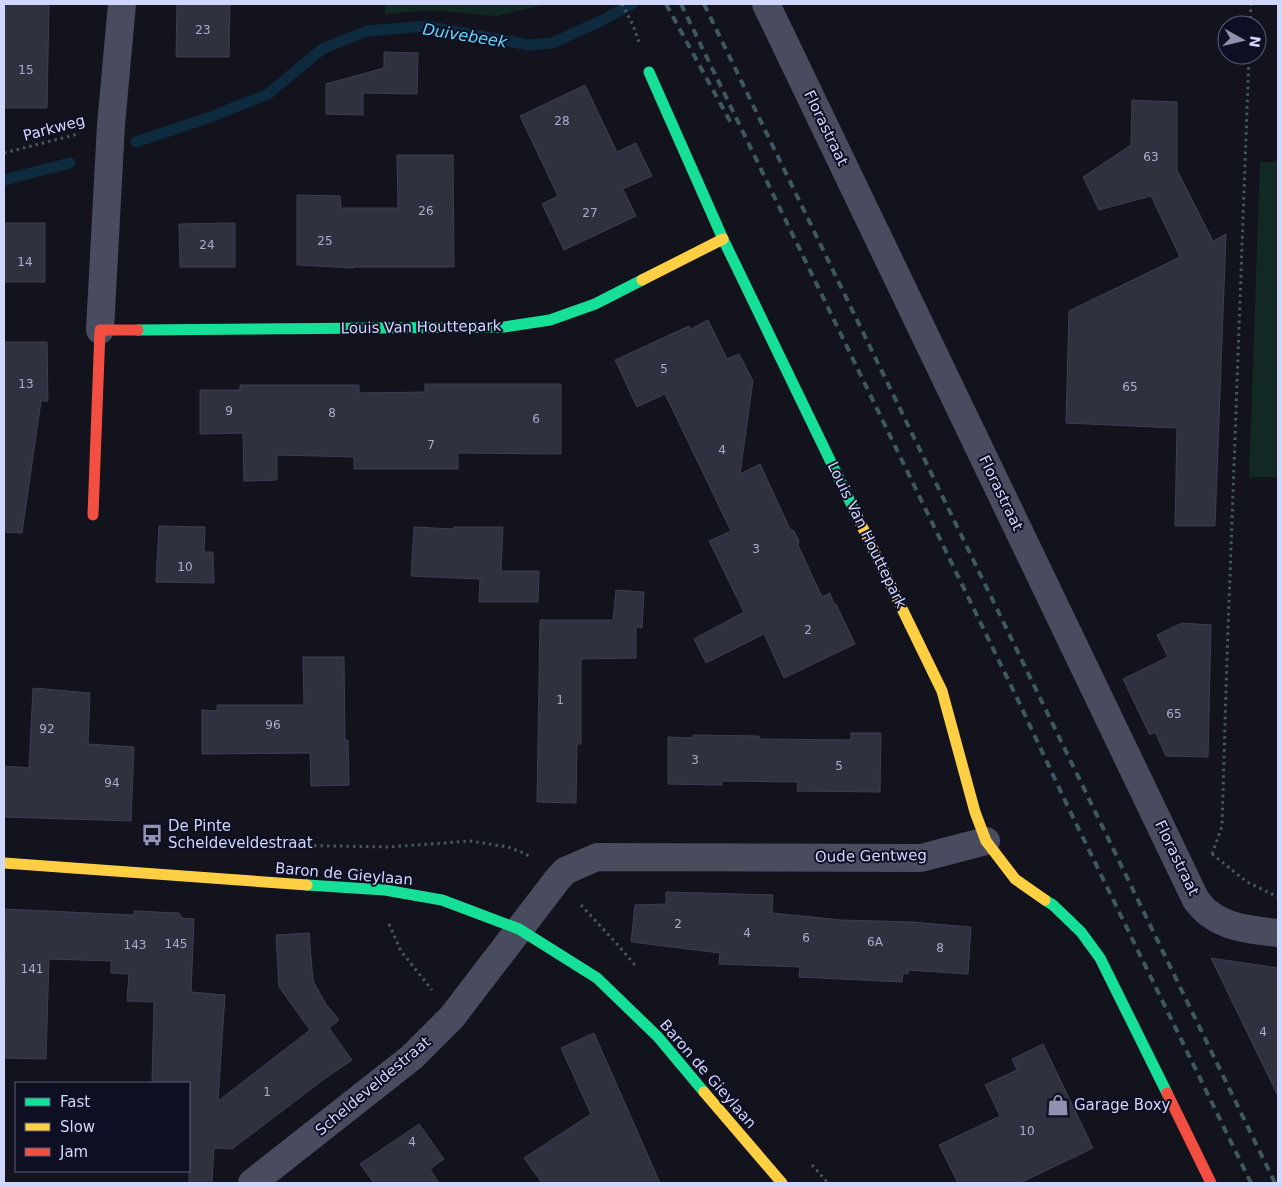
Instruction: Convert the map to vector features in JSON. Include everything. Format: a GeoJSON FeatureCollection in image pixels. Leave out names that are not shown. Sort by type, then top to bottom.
{"type":"FeatureCollection","features":[{"type":"Feature","properties":{"kind":"street"},"geometry":{"type":"LineString","coordinates":[[92,515],[111,125],[122,4]]}},
{"type":"Feature","properties":{"kind":"street","name":"Florastraat"},"geometry":{"type":"LineString","coordinates":[[766,4],[1196,900],[1209,914],[1227,924],[1245,929],[1278,933]]}},
{"type":"Feature","properties":{"kind":"street","name":"Louis Van Houttepark"},"geometry":{"type":"LineString","coordinates":[[649,72],[723,239],[942,691],[975,812],[986,841]]}},
{"type":"Feature","properties":{"kind":"street","name":"Louis Van Houttepark"},"geometry":{"type":"LineString","coordinates":[[100,330],[504,327],[550,320],[595,304],[723,239]]}},
{"type":"Feature","properties":{"kind":"street"},"geometry":{"type":"LineString","coordinates":[[986,841],[1015,879],[1053,905],[1081,932],[1100,958],[1211,1183]]}},
{"type":"Feature","properties":{"kind":"street","name":"Oude Gentweg"},"geometry":{"type":"LineString","coordinates":[[519,929],[565,871],[597,857],[921,858],[986,841]]}},
{"type":"Feature","properties":{"kind":"street","name":"Baron de Gieylaan"},"geometry":{"type":"LineString","coordinates":[[4,863],[385,890],[442,900],[519,929],[597,978],[658,1037],[782,1183]]}},
{"type":"Feature","properties":{"kind":"street","name":"Scheldeveldestraat"},"geometry":{"type":"LineString","coordinates":[[252,1183],[412,1056],[452,1016],[519,929]]}},
{"type":"Feature","properties":{"kind":"path"},"geometry":{"type":"LineString","coordinates":[[622,4],[633,25]]}},
{"type":"Feature","properties":{"kind":"path"},"geometry":{"type":"LineString","coordinates":[[1196,900],[1222,826],[1226,657],[1249,65]]}},
{"type":"Feature","properties":{"kind":"path","name":"Parkweg"},"geometry":{"type":"LineString","coordinates":[[4,153],[111,125]]}},
{"type":"Feature","properties":{"kind":"path"},"geometry":{"type":"LineString","coordinates":[[389,847],[385,890],[387,920],[401,951],[452,1016]]}},
{"type":"Feature","properties":{"kind":"green space"},"geometry":{"type":"Polygon","coordinates":[[[385,4],[548,4],[496,16],[430,10],[385,14],[385,4]]]}},
{"type":"Feature","properties":{"kind":"green space"},"geometry":{"type":"Polygon","coordinates":[[[1260,162],[1278,162],[1278,477],[1249,477],[1260,162]]]}},
{"type":"Feature","properties":{"kind":"building"},"geometry":{"type":"Polygon","coordinates":[[[4,4],[49,4],[47,108],[4,108],[4,4]]]}},
{"type":"Feature","properties":{"kind":"building"},"geometry":{"type":"Polygon","coordinates":[[[177,4],[230,4],[229,57],[176,57],[177,4]]]}},
{"type":"Feature","properties":{"kind":"building"},"geometry":{"type":"Polygon","coordinates":[[[384,52],[418,53],[417,94],[363,93],[363,115],[326,114],[326,84],[384,68],[384,52]]]}},
{"type":"Feature","properties":{"kind":"building"},"geometry":{"type":"Polygon","coordinates":[[[585,85],[617,152],[636,143],[652,176],[623,189],[636,216],[564,250],[542,204],[558,196],[520,116],[585,85]]]}},
{"type":"Feature","properties":{"kind":"building"},"geometry":{"type":"Polygon","coordinates":[[[1132,100],[1177,102],[1177,170],[1213,241],[1226,234],[1215,526],[1175,526],[1177,428],[1066,423],[1069,311],[1180,257],[1151,196],[1099,210],[1083,177],[1131,145],[1132,100]]]}},
{"type":"Feature","properties":{"kind":"building"},"geometry":{"type":"Polygon","coordinates":[[[397,155],[453,155],[454,267],[353,268],[297,265],[297,195],[340,196],[341,208],[398,208],[397,155]]]}},
{"type":"Feature","properties":{"kind":"building"},"geometry":{"type":"Polygon","coordinates":[[[4,223],[45,223],[45,282],[4,282],[4,223]]]}},
{"type":"Feature","properties":{"kind":"building"},"geometry":{"type":"Polygon","coordinates":[[[235,223],[235,267],[180,267],[179,224],[235,223]]]}},
{"type":"Feature","properties":{"kind":"building"},"geometry":{"type":"Polygon","coordinates":[[[708,320],[727,359],[739,354],[753,381],[740,474],[760,464],[790,529],[794,531],[799,541],[798,545],[822,597],[830,593],[855,644],[784,678],[764,634],[706,663],[694,639],[744,612],[709,541],[731,531],[665,394],[637,407],[615,360],[689,326],[691,329],[708,320]]]}},
{"type":"Feature","properties":{"kind":"building"},"geometry":{"type":"Polygon","coordinates":[[[4,342],[47,342],[48,401],[41,401],[22,533],[4,532],[4,342]]]}},
{"type":"Feature","properties":{"kind":"building"},"geometry":{"type":"Polygon","coordinates":[[[425,384],[561,384],[561,454],[458,453],[458,469],[354,469],[354,457],[277,455],[277,480],[244,481],[243,433],[200,434],[200,390],[240,390],[240,385],[359,385],[359,393],[425,392],[425,384]]]}},
{"type":"Feature","properties":{"kind":"building"},"geometry":{"type":"Polygon","coordinates":[[[159,526],[205,527],[204,552],[213,552],[214,583],[156,582],[159,526]]]}},
{"type":"Feature","properties":{"kind":"building"},"geometry":{"type":"Polygon","coordinates":[[[414,527],[454,529],[454,527],[503,527],[501,571],[539,571],[538,602],[479,602],[480,579],[411,576],[414,527]]]}},
{"type":"Feature","properties":{"kind":"building"},"geometry":{"type":"Polygon","coordinates":[[[616,590],[644,592],[642,628],[636,627],[636,658],[581,659],[581,744],[577,744],[576,803],[537,802],[540,620],[613,620],[616,590]]]}},
{"type":"Feature","properties":{"kind":"building"},"geometry":{"type":"Polygon","coordinates":[[[1182,623],[1211,625],[1208,757],[1166,756],[1155,732],[1150,735],[1123,679],[1168,657],[1157,635],[1182,623]]]}},
{"type":"Feature","properties":{"kind":"building"},"geometry":{"type":"Polygon","coordinates":[[[303,657],[344,657],[345,740],[348,740],[349,785],[311,786],[310,753],[202,754],[202,710],[217,711],[217,705],[304,705],[303,657]]]}},
{"type":"Feature","properties":{"kind":"building"},"geometry":{"type":"Polygon","coordinates":[[[33,688],[90,693],[88,744],[134,747],[131,821],[4,817],[4,766],[29,768],[33,688]]]}},
{"type":"Feature","properties":{"kind":"building"},"geometry":{"type":"Polygon","coordinates":[[[851,733],[881,733],[880,792],[797,791],[798,782],[722,781],[722,785],[668,784],[668,737],[693,738],[693,735],[759,736],[759,739],[851,740],[851,733]]]}},
{"type":"Feature","properties":{"kind":"building"},"geometry":{"type":"Polygon","coordinates":[[[666,892],[773,895],[772,913],[842,920],[912,922],[971,927],[968,974],[908,970],[908,974],[903,973],[902,982],[799,977],[800,967],[719,964],[720,953],[631,942],[635,905],[666,904],[666,892]]]}},
{"type":"Feature","properties":{"kind":"building"},"geometry":{"type":"Polygon","coordinates":[[[4,909],[134,915],[134,911],[179,913],[182,918],[194,919],[191,992],[225,995],[218,1101],[310,1030],[279,987],[276,935],[309,933],[313,981],[326,1004],[339,1020],[329,1028],[352,1060],[232,1149],[214,1148],[212,1183],[189,1183],[190,1082],[152,1082],[154,1002],[127,1001],[129,974],[111,973],[111,961],[49,959],[46,1059],[4,1058],[6,959],[4,959],[4,909]]]}},
{"type":"Feature","properties":{"kind":"building"},"geometry":{"type":"Polygon","coordinates":[[[1211,958],[1278,968],[1278,1096],[1211,958]]]}},
{"type":"Feature","properties":{"kind":"building"},"geometry":{"type":"Polygon","coordinates":[[[594,1033],[660,1183],[542,1183],[524,1158],[591,1114],[561,1048],[594,1033]]]}},
{"type":"Feature","properties":{"kind":"building"},"geometry":{"type":"Polygon","coordinates":[[[1043,1044],[1093,1148],[1020,1183],[958,1183],[939,1145],[1000,1116],[985,1085],[1017,1070],[1012,1059],[1043,1044]]]}},
{"type":"Feature","properties":{"kind":"building"},"geometry":{"type":"Polygon","coordinates":[[[419,1124],[444,1159],[430,1169],[439,1183],[374,1183],[360,1164],[419,1124]]]}},
{"type":"Feature","properties":{"kind":"waterway","name":"Duivebeek"},"geometry":{"type":"LineString","coordinates":[[136,142],[205,119],[268,94],[322,49],[367,31],[427,26],[529,45],[552,43],[601,21],[632,4]]}},
{"type":"Feature","properties":{"kind":"waterway","name":"Duivebeek"},"geometry":{"type":"LineString","coordinates":[[4,180],[70,163]]}},
{"type":"Feature","properties":{"kind":"railway"},"geometry":{"type":"LineString","coordinates":[[666,4],[731,123]]}},
{"type":"Feature","properties":{"kind":"railway"},"geometry":{"type":"LineString","coordinates":[[681,4],[1251,1183]]}},
{"type":"Feature","properties":{"kind":"railway"},"geometry":{"type":"LineString","coordinates":[[704,4],[1275,1183]]}},
{"type":"Feature","properties":{"kind":"traffic: fast"},"geometry":{"type":"LineString","coordinates":[[649,72],[723,239],[858,518]]}},
{"type":"Feature","properties":{"kind":"traffic: fast"},"geometry":{"type":"LineString","coordinates":[[138,330],[504,327],[550,320],[595,304],[642,280]]}},
{"type":"Feature","properties":{"kind":"traffic: fast"},"geometry":{"type":"LineString","coordinates":[[307,885],[385,890],[442,900],[519,929],[597,978],[658,1037],[704,1092]]}},
{"type":"Feature","properties":{"kind":"traffic: fast"},"geometry":{"type":"LineString","coordinates":[[1045,900],[1053,905],[1081,932],[1100,958],[1167,1093]]}},
{"type":"Feature","properties":{"kind":"traffic: slow"},"geometry":{"type":"LineString","coordinates":[[642,280],[723,239]]}},
{"type":"Feature","properties":{"kind":"traffic: slow"},"geometry":{"type":"LineString","coordinates":[[858,518],[942,691],[975,812],[986,841],[1015,879],[1045,900]]}},
{"type":"Feature","properties":{"kind":"traffic: slow"},"geometry":{"type":"LineString","coordinates":[[4,863],[307,885]]}},
{"type":"Feature","properties":{"kind":"traffic: slow"},"geometry":{"type":"LineString","coordinates":[[704,1092],[782,1183]]}},
{"type":"Feature","properties":{"kind":"traffic: jam"},"geometry":{"type":"LineString","coordinates":[[93,515],[100,330],[138,330]]}},
{"type":"Feature","properties":{"kind":"traffic: jam"},"geometry":{"type":"LineString","coordinates":[[1167,1093],[1211,1183]]}},
{"type":"Feature","properties":{"kind":"place","name":"De Pinte Scheldeveldestraat"},"geometry":{"type":"Point","coordinates":[152,835]}},
{"type":"Feature","properties":{"kind":"place","name":"Garage Boxy"},"geometry":{"type":"Point","coordinates":[1058,1105]}}]}
